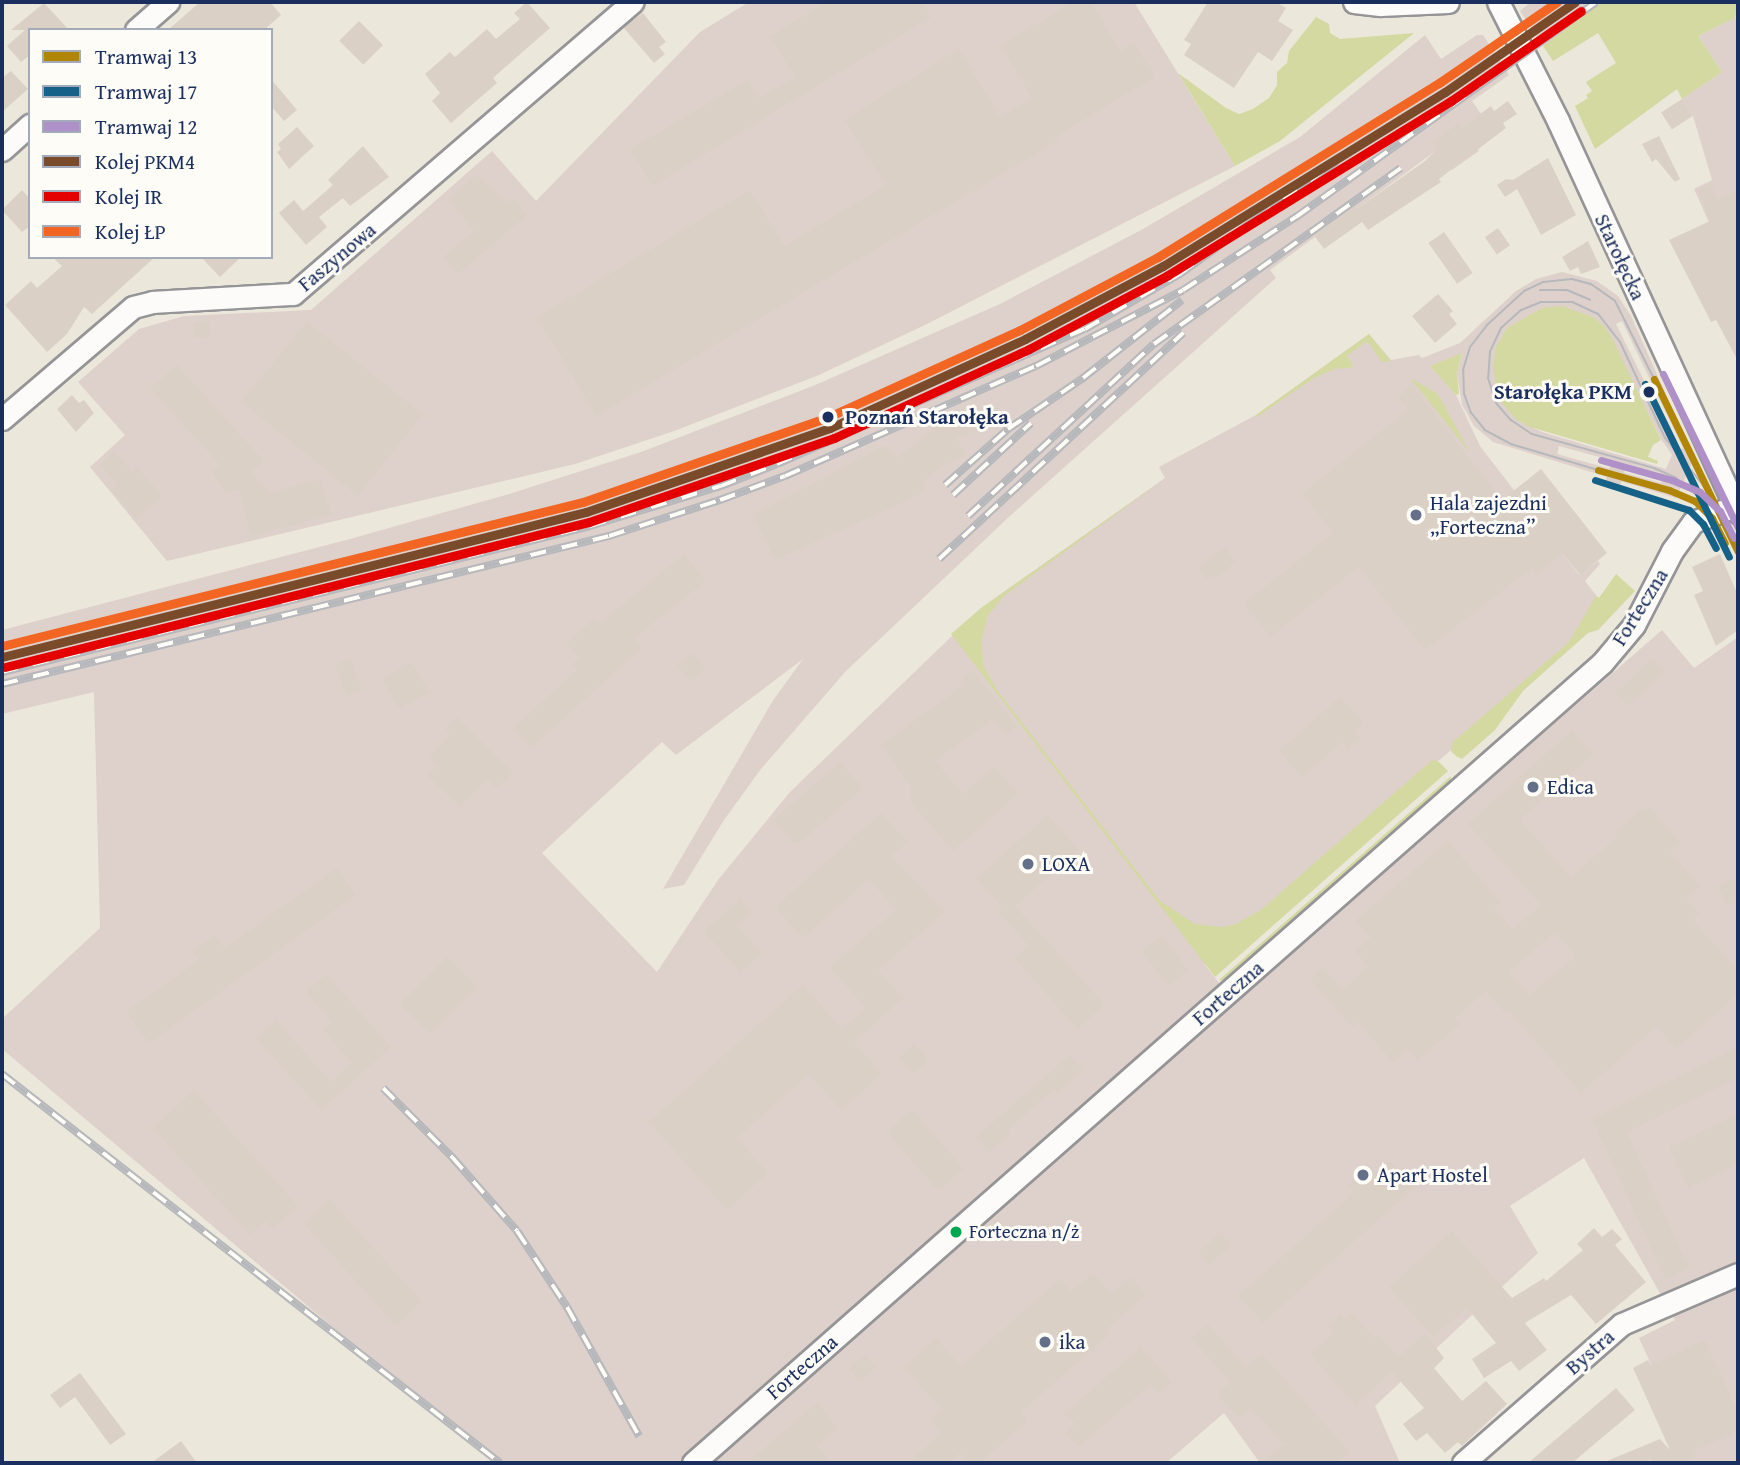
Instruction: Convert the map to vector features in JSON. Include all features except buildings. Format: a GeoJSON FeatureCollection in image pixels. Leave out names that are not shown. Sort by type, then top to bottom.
{"type":"FeatureCollection","features":[{"type":"Feature","properties":{"kind":"street"},"geometry":{"type":"LineString","coordinates":[[138,28],[168,2]]}},
{"type":"Feature","properties":{"kind":"street","name":"Faszynowa"},"geometry":{"type":"LineString","coordinates":[[2,419],[133,307],[153,302],[293,294],[633,2]]}},
{"type":"Feature","properties":{"kind":"street"},"geometry":{"type":"LineString","coordinates":[[1354,2],[1380,5],[1448,2]]}},
{"type":"Feature","properties":{"kind":"street","name":"Starołęcka"},"geometry":{"type":"LineString","coordinates":[[1498,2],[1558,121],[1736,510]]}},
{"type":"Feature","properties":{"kind":"street"},"geometry":{"type":"LineString","coordinates":[[2,150],[28,127]]}},
{"type":"Feature","properties":{"kind":"street","name":"Forteczna"},"geometry":{"type":"LineString","coordinates":[[693,1463],[1593,671],[1634,625],[1672,551],[1693,522],[1736,510]]}},
{"type":"Feature","properties":{"kind":"street","name":"Bystra"},"geometry":{"type":"LineString","coordinates":[[1464,1463],[1622,1324],[1738,1274]]}},
{"type":"Feature","properties":{"kind":"shaded area"},"geometry":{"type":"Polygon","coordinates":[[[749,2],[1134,2],[1235,166],[927,324],[819,375],[674,431],[575,464],[167,561],[90,467],[125,435],[78,382],[139,329],[184,316],[311,310],[492,151],[536,201],[700,32],[749,2]]]}},
{"type":"Feature","properties":{"kind":"shaded area"},"geometry":{"type":"Polygon","coordinates":[[[1531,2],[1604,2],[1543,46],[1520,11],[1531,2]]]}},
{"type":"Feature","properties":{"kind":"shaded area"},"geometry":{"type":"Polygon","coordinates":[[[1738,18],[1738,258],[1723,223],[1711,227],[1694,189],[1712,180],[1693,116],[1682,99],[1722,72],[1698,36],[1738,18]]]}},
{"type":"Feature","properties":{"kind":"shaded area"},"geometry":{"type":"Polygon","coordinates":[[[1425,35],[1441,59],[1477,35],[1483,35],[1509,75],[1472,101],[1481,114],[1462,127],[1479,151],[1452,170],[1437,150],[1358,208],[1354,204],[1313,234],[1315,237],[1270,270],[1276,278],[1011,515],[845,672],[761,769],[724,820],[684,885],[663,889],[772,702],[803,659],[676,755],[662,742],[542,853],[657,972],[718,880],[790,792],[981,608],[1165,478],[1159,467],[1256,415],[1369,334],[1391,360],[1419,355],[1422,358],[1460,343],[1516,291],[1536,279],[1562,272],[1597,281],[1618,296],[1631,316],[1692,453],[1692,463],[1676,498],[1493,442],[1474,426],[1462,405],[1457,374],[1462,354],[1431,366],[1456,395],[1480,446],[1579,575],[1598,561],[1600,564],[1585,581],[1609,612],[1205,965],[1234,1002],[1662,630],[1694,668],[1738,637],[1738,1463],[1688,1463],[1666,1397],[1639,1338],[1675,1320],[1584,1158],[1510,1206],[1538,1253],[1375,1406],[1400,1463],[1260,1463],[1224,1413],[1166,1463],[504,1463],[366,1355],[2,1049],[2,1019],[100,928],[94,692],[2,714],[2,630],[350,539],[509,494],[641,452],[813,386],[1000,304],[1143,229],[1300,137],[1425,35]],[[1622,321],[1616,324],[1679,451],[1683,448],[1622,321]],[[1605,327],[1517,420],[1542,432],[1666,469],[1672,455],[1661,439],[1605,327]],[[1559,446],[1557,454],[1661,483],[1664,476],[1559,446]]]}},
{"type":"Feature","properties":{"kind":"green space"},"geometry":{"type":"Polygon","coordinates":[[[1601,2],[1738,2],[1738,5],[1735,18],[1698,36],[1722,72],[1682,99],[1677,89],[1595,149],[1575,106],[1588,98],[1586,95],[1592,91],[1586,82],[1616,63],[1598,33],[1553,61],[1543,46],[1601,2]]]}},
{"type":"Feature","properties":{"kind":"green space"},"geometry":{"type":"Polygon","coordinates":[[[1316,17],[1329,24],[1330,33],[1340,39],[1414,33],[1280,141],[1235,166],[1178,73],[1226,108],[1239,114],[1253,109],[1269,98],[1277,85],[1277,72],[1287,63],[1289,51],[1316,17]]]}},
{"type":"Feature","properties":{"kind":"green space"},"geometry":{"type":"Polygon","coordinates":[[[1562,306],[1593,317],[1605,327],[1613,340],[1661,440],[1653,445],[1648,457],[1658,461],[1657,464],[1530,427],[1517,420],[1499,400],[1493,367],[1496,347],[1507,328],[1542,308],[1562,306]]]}},
{"type":"Feature","properties":{"kind":"green space"},"geometry":{"type":"Polygon","coordinates":[[[1369,334],[1391,361],[1382,362],[1367,341],[1347,356],[1354,367],[1335,369],[1314,378],[1257,417],[1256,415],[1369,334]]]}},
{"type":"Feature","properties":{"kind":"green space"},"geometry":{"type":"Polygon","coordinates":[[[1462,353],[1457,374],[1459,394],[1456,395],[1430,366],[1462,353]]]}},
{"type":"Feature","properties":{"kind":"green space"},"geometry":{"type":"Polygon","coordinates":[[[1410,378],[1438,394],[1470,453],[1410,378]]]}},
{"type":"Feature","properties":{"kind":"green space"},"geometry":{"type":"Polygon","coordinates":[[[1166,478],[1004,596],[988,616],[981,642],[984,667],[997,690],[1160,901],[1195,924],[1221,927],[1236,924],[1261,910],[1432,760],[1439,762],[1448,771],[1215,977],[951,634],[981,608],[1166,478]]]}},
{"type":"Feature","properties":{"kind":"green space"},"geometry":{"type":"Polygon","coordinates":[[[1616,574],[1635,591],[1598,630],[1588,633],[1523,691],[1495,730],[1462,759],[1456,756],[1451,751],[1452,743],[1569,642],[1596,596],[1599,598],[1616,574]]]}},
{"type":"Feature","properties":{"kind":"green space"},"geometry":{"type":"Polygon","coordinates":[[[1451,776],[1449,784],[1226,981],[1219,980],[1451,776]]]}},
{"type":"Feature","properties":{"kind":"tram line"},"geometry":{"type":"LineString","coordinates":[[1598,470],[1511,444],[1485,430],[1471,413],[1464,394],[1463,370],[1470,347],[1487,325],[1524,291],[1543,282],[1572,279],[1591,284],[1615,301],[1654,379]]}},
{"type":"Feature","properties":{"kind":"tram line"},"geometry":{"type":"LineString","coordinates":[[1540,290],[1567,290],[1590,300]]}},
{"type":"Feature","properties":{"kind":"tram line"},"geometry":{"type":"LineString","coordinates":[[1711,495],[1665,438],[1620,342],[1598,314],[1572,302],[1541,302],[1521,310],[1501,328],[1490,352],[1488,378],[1496,403],[1511,420],[1532,434],[1654,468],[1676,478],[1699,497],[1718,529]]}},
{"type":"Feature","properties":{"kind":"tram line","name":"12"},"geometry":{"type":"LineString","coordinates":[[1663,374],[1738,528]]}},
{"type":"Feature","properties":{"kind":"tram line","name":"13"},"geometry":{"type":"LineString","coordinates":[[1654,379],[1738,552]]}},
{"type":"Feature","properties":{"kind":"tram line","name":"17"},"geometry":{"type":"LineString","coordinates":[[1645,384],[1729,557]]}},
{"type":"Feature","properties":{"kind":"tram line","name":"12"},"geometry":{"type":"LineString","coordinates":[[1601,460],[1672,480],[1700,492],[1720,511],[1734,538]]}},
{"type":"Feature","properties":{"kind":"tram line","name":"13"},"geometry":{"type":"LineString","coordinates":[[1598,470],[1669,490],[1695,501],[1712,518],[1725,543]]}},
{"type":"Feature","properties":{"kind":"tram line","name":"17"},"geometry":{"type":"LineString","coordinates":[[1595,480],[1689,510],[1703,524],[1716,548]]}},
{"type":"Feature","properties":{"kind":"railway"},"geometry":{"type":"LineString","coordinates":[[2,684],[609,536],[785,476],[1036,366],[1183,290],[1296,217],[1596,2]]}},
{"type":"Feature","properties":{"kind":"railway"},"geometry":{"type":"LineString","coordinates":[[2,672],[590,526],[721,486],[1085,329],[1180,274],[1337,161]]}},
{"type":"Feature","properties":{"kind":"railway"},"geometry":{"type":"LineString","coordinates":[[968,516],[1154,344],[1401,168]]}},
{"type":"Feature","properties":{"kind":"railway"},"geometry":{"type":"LineString","coordinates":[[945,485],[1008,429],[1083,378],[1182,300]]}},
{"type":"Feature","properties":{"kind":"railway"},"geometry":{"type":"LineString","coordinates":[[939,559],[1183,333]]}},
{"type":"Feature","properties":{"kind":"railway"},"geometry":{"type":"LineString","coordinates":[[953,495],[1031,423]]}},
{"type":"Feature","properties":{"kind":"railway"},"geometry":{"type":"LineString","coordinates":[[2,1074],[500,1463]]}},
{"type":"Feature","properties":{"kind":"railway"},"geometry":{"type":"LineString","coordinates":[[383,1088],[452,1157],[517,1231],[567,1307],[639,1436]]}},
{"type":"Feature","properties":{"kind":"rail line","name":"ŁP"},"geometry":{"type":"LineString","coordinates":[[2,646],[583,502],[826,418],[1020,330],[1158,257],[1439,83],[1557,2]]}},
{"type":"Feature","properties":{"kind":"rail line","name":"PKM4"},"geometry":{"type":"LineString","coordinates":[[2,657],[586,512],[830,428],[1025,339],[1163,266],[1445,92],[1575,2]]}},
{"type":"Feature","properties":{"kind":"rail line","name":"IR"},"geometry":{"type":"LineString","coordinates":[[5,667],[589,522],[834,438],[1029,349],[1168,275],[1451,101],[1581,11]]}},
{"type":"Feature","properties":{"kind":"place","name":"Starołęka PKM"},"geometry":{"type":"Point","coordinates":[1649,392]}},
{"type":"Feature","properties":{"kind":"place","name":"Poznań Starołęka"},"geometry":{"type":"Point","coordinates":[828,417]}},
{"type":"Feature","properties":{"kind":"place","name":"Hala zajezdni „Forteczna”"},"geometry":{"type":"Point","coordinates":[1416,515]}},
{"type":"Feature","properties":{"kind":"place","name":"Edica"},"geometry":{"type":"Point","coordinates":[1533,787]}},
{"type":"Feature","properties":{"kind":"place","name":"LOXA"},"geometry":{"type":"Point","coordinates":[1028,864]}},
{"type":"Feature","properties":{"kind":"place","name":"Apart Hostel"},"geometry":{"type":"Point","coordinates":[1363,1175]}},
{"type":"Feature","properties":{"kind":"place","name":"Forteczna n/ż"},"geometry":{"type":"Point","coordinates":[956,1232]}},
{"type":"Feature","properties":{"kind":"place","name":"ika"},"geometry":{"type":"Point","coordinates":[1045,1342]}}]}
